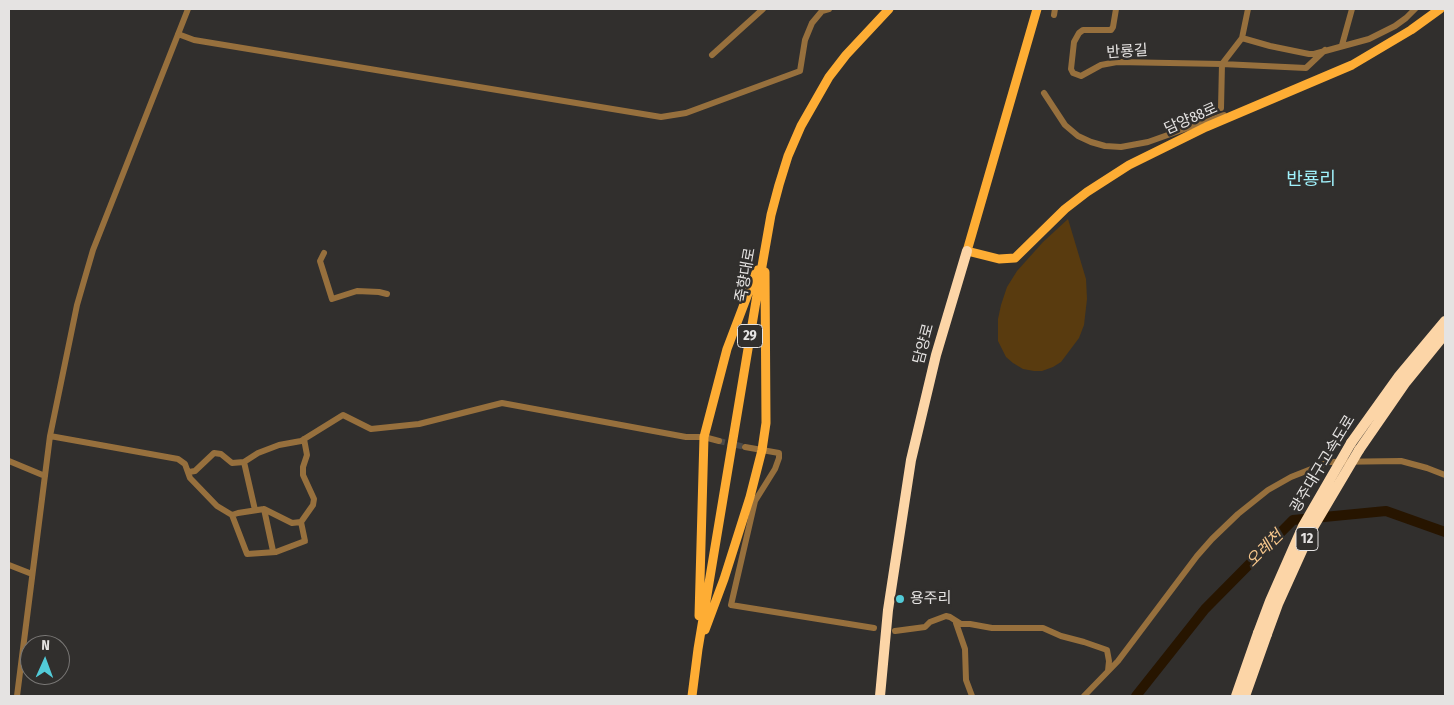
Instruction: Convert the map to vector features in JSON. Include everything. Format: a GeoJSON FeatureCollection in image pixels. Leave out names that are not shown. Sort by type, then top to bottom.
{"type":"FeatureCollection","features":[{"type":"Feature","properties":{"kind":"highway","name":"담양로"},"geometry":{"type":"LineString","coordinates":[[880,696],[888,610],[912,460],[936,355],[967,251]]}},
{"type":"Feature","properties":{"kind":"highway","name":"광주대구고속도로"},"geometry":{"type":"LineString","coordinates":[[1236,696],[1262,633],[1370,415],[1445,320]]}},
{"type":"Feature","properties":{"kind":"highway","name":"광주대구고속도로"},"geometry":{"type":"LineString","coordinates":[[1355,447],[1445,334]]}},
{"type":"Feature","properties":{"kind":"highway","name":"광주대구고속도로"},"geometry":{"type":"LineString","coordinates":[[1245,696],[1262,633]]}},
{"type":"Feature","properties":{"kind":"main road","name":"죽향대로"},"geometry":{"type":"LineString","coordinates":[[692,696],[765,249],[779,185],[788,156],[801,126],[829,77],[846,55],[889,9]]}},
{"type":"Feature","properties":{"kind":"main road","name":"담양로"},"geometry":{"type":"LineString","coordinates":[[967,251],[1037,9]]}},
{"type":"Feature","properties":{"kind":"main road","name":"담양88로"},"geometry":{"type":"LineString","coordinates":[[967,251],[999,259],[1015,258],[1065,209],[1130,164],[1172,142],[1352,65],[1411,30],[1440,9]]}},
{"type":"Feature","properties":{"kind":"main road"},"geometry":{"type":"LineString","coordinates":[[698,650],[704,437],[728,349],[765,249]]}},
{"type":"Feature","properties":{"kind":"main road"},"geometry":{"type":"LineString","coordinates":[[698,650],[724,579],[750,497],[762,450],[766,423],[765,249]]}},
{"type":"Feature","properties":{"kind":"street"},"geometry":{"type":"LineString","coordinates":[[17,696],[50,436],[77,305],[93,250],[188,9]]}},
{"type":"Feature","properties":{"kind":"street"},"geometry":{"type":"LineString","coordinates":[[712,55],[763,9]]}},
{"type":"Feature","properties":{"kind":"street"},"geometry":{"type":"LineString","coordinates":[[178,34],[194,40],[661,117],[686,113],[800,71],[805,40],[812,23],[821,10],[829,9]]}},
{"type":"Feature","properties":{"kind":"street","name":"반룡길"},"geometry":{"type":"LineString","coordinates":[[1116,9],[1111,30],[1083,30],[1079,34],[1074,42],[1071,69],[1074,73],[1081,76],[1101,66],[1117,62],[1306,68],[1325,50]]}},
{"type":"Feature","properties":{"kind":"street"},"geometry":{"type":"LineString","coordinates":[[1221,108],[1222,64],[1242,38],[1248,9]]}},
{"type":"Feature","properties":{"kind":"street"},"geometry":{"type":"LineString","coordinates":[[1342,45],[1352,9]]}},
{"type":"Feature","properties":{"kind":"street","name":"반룡길"},"geometry":{"type":"LineString","coordinates":[[1242,38],[1309,54],[1369,39],[1406,18],[1415,9]]}},
{"type":"Feature","properties":{"kind":"street"},"geometry":{"type":"LineString","coordinates":[[1044,93],[1065,125],[1078,136],[1105,146],[1121,147],[1153,141],[1268,100]]}},
{"type":"Feature","properties":{"kind":"street"},"geometry":{"type":"LineString","coordinates":[[324,253],[320,261],[332,299],[357,291],[387,294]]}},
{"type":"Feature","properties":{"kind":"street"},"geometry":{"type":"LineString","coordinates":[[189,472],[194,471],[214,452],[221,454],[232,462],[244,462],[274,446],[301,441],[343,415],[371,430],[418,424],[502,403],[689,438],[704,437],[719,441]]}},
{"type":"Feature","properties":{"kind":"street"},"geometry":{"type":"LineString","coordinates":[[50,436],[178,459],[185,464],[190,478],[217,506],[232,516],[247,554],[276,552],[305,541],[301,522],[313,505],[314,499],[303,475],[303,467],[307,455],[304,438]]}},
{"type":"Feature","properties":{"kind":"street"},"geometry":{"type":"LineString","coordinates":[[746,447],[779,452],[778,462],[755,501],[730,605],[874,628]]}},
{"type":"Feature","properties":{"kind":"street"},"geometry":{"type":"LineString","coordinates":[[9,461],[45,476]]}},
{"type":"Feature","properties":{"kind":"street"},"geometry":{"type":"LineString","coordinates":[[1084,696],[1129,647],[1207,544],[1238,514],[1268,490],[1291,477],[1329,462],[1401,461],[1445,475]]}},
{"type":"Feature","properties":{"kind":"street"},"geometry":{"type":"LineString","coordinates":[[244,462],[255,510]]}},
{"type":"Feature","properties":{"kind":"street"},"geometry":{"type":"LineString","coordinates":[[232,516],[238,512],[264,509],[292,523],[301,522]]}},
{"type":"Feature","properties":{"kind":"street"},"geometry":{"type":"LineString","coordinates":[[264,509],[274,551]]}},
{"type":"Feature","properties":{"kind":"street"},"geometry":{"type":"LineString","coordinates":[[9,565],[32,574]]}},
{"type":"Feature","properties":{"kind":"street"},"geometry":{"type":"LineString","coordinates":[[895,631],[925,626],[930,622],[950,616],[956,622],[965,649],[966,680],[972,696]]}},
{"type":"Feature","properties":{"kind":"street"},"geometry":{"type":"LineString","coordinates":[[956,622],[992,628],[1043,628],[1106,650],[1109,661],[1108,672]]}},
{"type":"Feature","properties":{"kind":"shaded area"},"geometry":{"type":"Polygon","coordinates":[[[1068,219],[1086,279],[1087,299],[1084,325],[1079,338],[1061,362],[1042,371],[1023,369],[1006,357],[998,341],[998,319],[1001,305],[1007,287],[1017,271],[1043,242],[1068,219]]]}},
{"type":"Feature","properties":{"kind":"waterway","name":"오례천"},"geometry":{"type":"LineString","coordinates":[[1136,696],[1205,609],[1293,520],[1386,511],[1445,532]]}},
{"type":"Feature","properties":{"kind":"tunnel"},"geometry":{"type":"LineString","coordinates":[[719,441],[745,447]]}},
{"type":"Feature","properties":{"kind":"place","name":"용주리"},"geometry":{"type":"Point","coordinates":[900,599]}},
{"type":"Feature","properties":{"kind":"district","name":"반룡리"},"geometry":{"type":"Point","coordinates":[1311,180]}}]}
